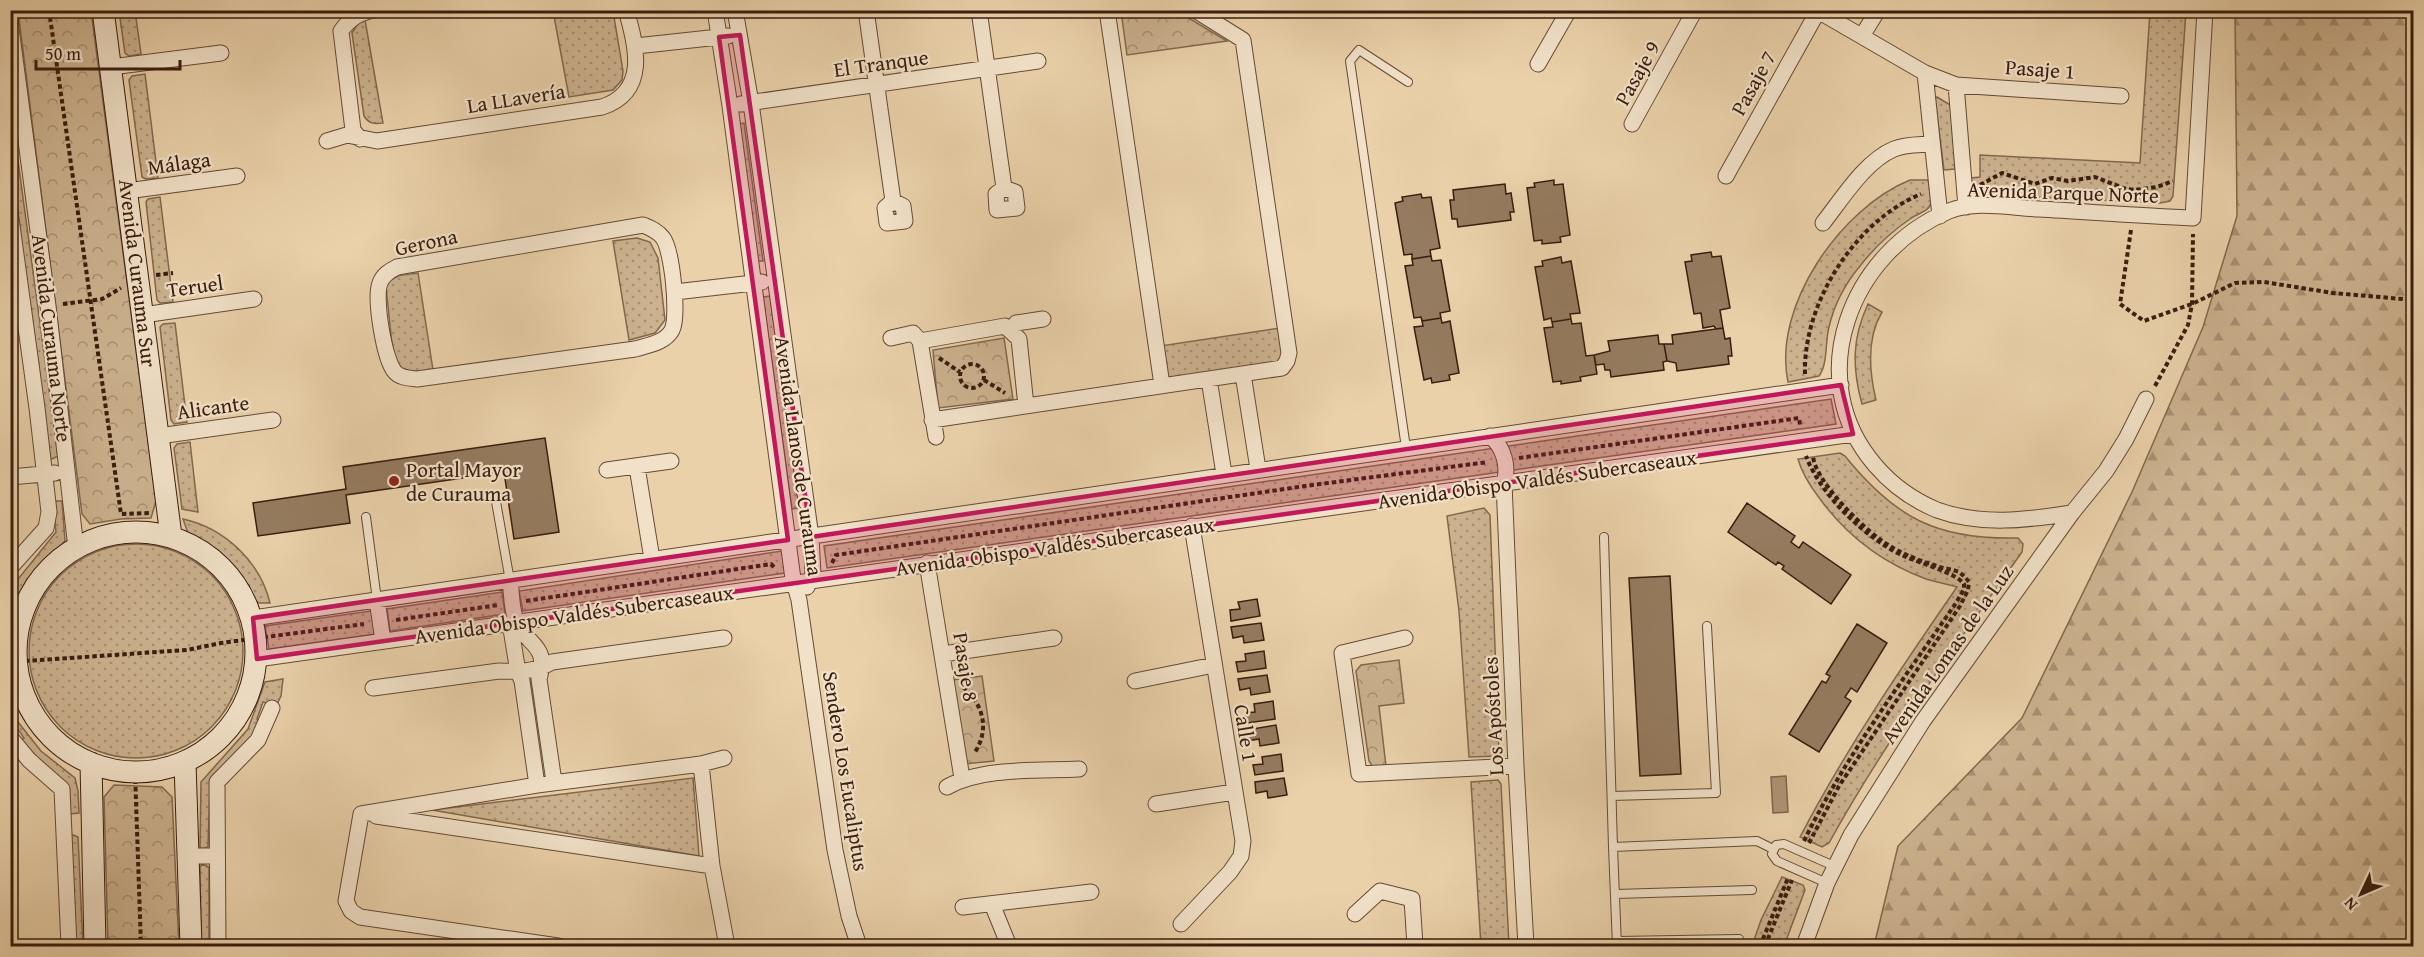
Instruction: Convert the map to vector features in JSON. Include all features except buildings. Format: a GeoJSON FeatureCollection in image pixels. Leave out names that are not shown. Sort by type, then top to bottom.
{"type":"FeatureCollection","features":[{"type":"Feature","properties":{"kind":"street","name":"Avenida Curauma Sur"},"geometry":{"type":"LineString","coordinates":[[104,10],[171,536]]}},
{"type":"Feature","properties":{"kind":"street"},"geometry":{"type":"LineString","coordinates":[[360,139],[353,130],[341,31],[343,15],[375,10]]}},
{"type":"Feature","properties":{"kind":"street","name":"La LLavería"},"geometry":{"type":"LineString","coordinates":[[327,141],[347,135],[376,141],[616,103],[625,94],[635,77],[636,46],[627,10]]}},
{"type":"Feature","properties":{"kind":"street","name":"Avenida Llanos de Curauma"},"geometry":{"type":"LineString","coordinates":[[715,10],[788,540],[799,600]]}},
{"type":"Feature","properties":{"kind":"street","name":"Avenida Llanos de Curauma"},"geometry":{"type":"LineString","coordinates":[[735,10],[751,103],[811,537],[812,577],[799,600]]}},
{"type":"Feature","properties":{"kind":"street"},"geometry":{"type":"LineString","coordinates":[[866,10],[893,201]]}},
{"type":"Feature","properties":{"kind":"street"},"geometry":{"type":"LineString","coordinates":[[979,10],[1004,188]]}},
{"type":"Feature","properties":{"kind":"street"},"geometry":{"type":"LineString","coordinates":[[1107,10],[1162,385]]}},
{"type":"Feature","properties":{"kind":"street"},"geometry":{"type":"LineString","coordinates":[[932,420],[1282,368],[1287,361],[1289,353],[1243,40],[1195,10]]}},
{"type":"Feature","properties":{"kind":"street"},"geometry":{"type":"LineString","coordinates":[[1538,64],[1569,10]]}},
{"type":"Feature","properties":{"kind":"street","name":"Pasaje 9"},"geometry":{"type":"LineString","coordinates":[[1632,124],[1695,10]]}},
{"type":"Feature","properties":{"kind":"street","name":"Pasaje 1"},"geometry":{"type":"LineString","coordinates":[[1818,10],[1925,73],[1956,85],[2121,96]]}},
{"type":"Feature","properties":{"kind":"street","name":"Pasaje 7"},"geometry":{"type":"LineString","coordinates":[[1725,176],[1818,10]]}},
{"type":"Feature","properties":{"kind":"street"},"geometry":{"type":"LineString","coordinates":[[1862,36],[1878,10]]}},
{"type":"Feature","properties":{"kind":"street"},"geometry":{"type":"LineString","coordinates":[[2193,218],[2205,10]]}},
{"type":"Feature","properties":{"kind":"street","name":"Avenida Curauma Norte"},"geometry":{"type":"LineString","coordinates":[[10,21],[48,306],[76,548]]}},
{"type":"Feature","properties":{"kind":"street"},"geometry":{"type":"LineString","coordinates":[[636,46],[740,34]]}},
{"type":"Feature","properties":{"kind":"street"},"geometry":{"type":"LineString","coordinates":[[111,67],[221,52]]}},
{"type":"Feature","properties":{"kind":"street","name":"El Tranque"},"geometry":{"type":"LineString","coordinates":[[730,106],[1038,61]]}},
{"type":"Feature","properties":{"kind":"street"},"geometry":{"type":"LineString","coordinates":[[1925,73],[1940,216]]}},
{"type":"Feature","properties":{"kind":"street"},"geometry":{"type":"LineString","coordinates":[[1956,85],[1966,207]]}},
{"type":"Feature","properties":{"kind":"street"},"geometry":{"type":"LineString","coordinates":[[1823,223],[1861,174],[1893,149],[1932,144]]}},
{"type":"Feature","properties":{"kind":"street","name":"Málaga"},"geometry":{"type":"LineString","coordinates":[[128,191],[237,176]]}},
{"type":"Feature","properties":{"kind":"street","name":"Avenida Parque Norte"},"geometry":{"type":"LineString","coordinates":[[2072,513],[1996,521],[1975,519],[1938,510],[1905,493],[1885,476],[1865,453],[1853,434],[1845,410],[1841,385],[1841,338],[1846,321],[1878,263],[1899,242],[1923,225],[1950,211],[1966,207],[2193,218]]}},
{"type":"Feature","properties":{"kind":"street"},"geometry":{"type":"LineString","coordinates":[[10,211],[49,512],[46,528],[10,568]]}},
{"type":"Feature","properties":{"kind":"street","name":"Gerona"},"geometry":{"type":"LineString","coordinates":[[643,225],[665,239],[675,292],[675,319],[672,331],[665,339],[651,345],[417,379],[403,378],[389,363],[378,290],[387,273],[397,267],[643,225]]}},
{"type":"Feature","properties":{"kind":"street"},"geometry":{"type":"LineString","coordinates":[[675,292],[775,280]]}},
{"type":"Feature","properties":{"kind":"street","name":"Teruel"},"geometry":{"type":"LineString","coordinates":[[143,315],[254,299]]}},
{"type":"Feature","properties":{"kind":"street"},"geometry":{"type":"LineString","coordinates":[[1011,330],[1016,323],[1042,319]]}},
{"type":"Feature","properties":{"kind":"street"},"geometry":{"type":"LineString","coordinates":[[920,341],[1005,326],[1019,339],[1026,406]]}},
{"type":"Feature","properties":{"kind":"street"},"geometry":{"type":"LineString","coordinates":[[891,338],[913,333],[920,341],[936,437]]}},
{"type":"Feature","properties":{"kind":"street"},"geometry":{"type":"LineString","coordinates":[[1243,374],[1258,469]]}},
{"type":"Feature","properties":{"kind":"street"},"geometry":{"type":"LineString","coordinates":[[1209,379],[1224,474]]}},
{"type":"Feature","properties":{"kind":"street","name":"Avenida Obispo Valdés Subercaseaux"},"geometry":{"type":"LineString","coordinates":[[256,639],[377,600],[1841,385]]}},
{"type":"Feature","properties":{"kind":"street","name":"Avenida Lomas de la Luz"},"geometry":{"type":"LineString","coordinates":[[1804,946],[1834,866],[1851,835],[1923,721],[2072,513],[2106,471],[2126,439],[2146,399]]}},
{"type":"Feature","properties":{"kind":"street","name":"Alicante"},"geometry":{"type":"LineString","coordinates":[[159,436],[273,420]]}},
{"type":"Feature","properties":{"kind":"street","name":"Avenida Obispo Valdés Subercaseaux"},"geometry":{"type":"LineString","coordinates":[[256,639],[383,641],[812,577],[1853,434]]}},
{"type":"Feature","properties":{"kind":"street"},"geometry":{"type":"LineString","coordinates":[[1490,436],[1504,455]]}},
{"type":"Feature","properties":{"kind":"street","name":"Los Apóstoles"},"geometry":{"type":"LineString","coordinates":[[1504,455],[1516,766],[1526,946]]}},
{"type":"Feature","properties":{"kind":"street"},"geometry":{"type":"LineString","coordinates":[[607,470],[671,461]]}},
{"type":"Feature","properties":{"kind":"street"},"geometry":{"type":"LineString","coordinates":[[637,467],[652,559]]}},
{"type":"Feature","properties":{"kind":"street"},"geometry":{"type":"LineString","coordinates":[[10,477],[68,472]]}},
{"type":"Feature","properties":{"kind":"street","name":"Calle 1"},"geometry":{"type":"LineString","coordinates":[[1180,924],[1230,872],[1241,856],[1243,841],[1192,526]]}},
{"type":"Feature","properties":{"kind":"street"},"geometry":{"type":"LineString","coordinates":[[140,530],[171,536],[207,554],[235,582],[256,639],[253,686],[232,725],[207,750],[185,763],[168,769],[135,772],[105,768],[69,752],[50,736],[17,692],[13,661],[18,627],[16,615],[45,572],[61,557],[76,548],[109,534],[140,530]]}},
{"type":"Feature","properties":{"kind":"street","name":"Pasaje 8"},"geometry":{"type":"LineString","coordinates":[[927,563],[944,654],[961,773]]}},
{"type":"Feature","properties":{"kind":"street"},"geometry":{"type":"LineString","coordinates":[[510,580],[518,672],[522,681],[537,785]]}},
{"type":"Feature","properties":{"kind":"street"},"geometry":{"type":"LineString","coordinates":[[377,600],[383,641]]}},
{"type":"Feature","properties":{"kind":"street","name":"Sendero Los Eucaliptus"},"geometry":{"type":"LineString","coordinates":[[799,600],[835,850],[849,916],[859,946]]}},
{"type":"Feature","properties":{"kind":"street"},"geometry":{"type":"LineString","coordinates":[[513,623],[540,651],[542,668],[539,679],[554,783]]}},
{"type":"Feature","properties":{"kind":"street"},"geometry":{"type":"LineString","coordinates":[[373,687],[499,671],[518,672],[542,668],[552,662],[724,638]]}},
{"type":"Feature","properties":{"kind":"street"},"geometry":{"type":"LineString","coordinates":[[944,654],[1054,638]]}},
{"type":"Feature","properties":{"kind":"street"},"geometry":{"type":"LineString","coordinates":[[1405,638],[1342,653],[1359,774],[1516,766]]}},
{"type":"Feature","properties":{"kind":"street"},"geometry":{"type":"LineString","coordinates":[[1135,681],[1214,665]]}},
{"type":"Feature","properties":{"kind":"street"},"geometry":{"type":"LineString","coordinates":[[218,946],[217,783],[258,740],[272,708]]}},
{"type":"Feature","properties":{"kind":"street"},"geometry":{"type":"LineString","coordinates":[[10,737],[29,759],[61,786],[69,946]]}},
{"type":"Feature","properties":{"kind":"street"},"geometry":{"type":"LineString","coordinates":[[361,814],[537,785],[701,764],[724,758]]}},
{"type":"Feature","properties":{"kind":"street"},"geometry":{"type":"LineString","coordinates":[[91,763],[95,946]]}},
{"type":"Feature","properties":{"kind":"street"},"geometry":{"type":"LineString","coordinates":[[185,763],[190,856],[191,946]]}},
{"type":"Feature","properties":{"kind":"street"},"geometry":{"type":"LineString","coordinates":[[701,764],[712,866],[727,946]]}},
{"type":"Feature","properties":{"kind":"street"},"geometry":{"type":"LineString","coordinates":[[947,787],[961,773],[1079,769]]}},
{"type":"Feature","properties":{"kind":"street"},"geometry":{"type":"LineString","coordinates":[[1156,804],[1234,792]]}},
{"type":"Feature","properties":{"kind":"street"},"geometry":{"type":"LineString","coordinates":[[361,814],[712,866]]}},
{"type":"Feature","properties":{"kind":"street"},"geometry":{"type":"LineString","coordinates":[[361,814],[346,901],[351,911],[360,917],[558,946]]}},
{"type":"Feature","properties":{"kind":"street"},"geometry":{"type":"LineString","coordinates":[[64,826],[93,826]]}},
{"type":"Feature","properties":{"kind":"street"},"geometry":{"type":"LineString","coordinates":[[190,856],[217,856]]}},
{"type":"Feature","properties":{"kind":"street"},"geometry":{"type":"LineString","coordinates":[[1356,914],[1380,891],[1412,898],[1415,946]]}},
{"type":"Feature","properties":{"kind":"street"},"geometry":{"type":"LineString","coordinates":[[963,907],[1091,892]]}},
{"type":"Feature","properties":{"kind":"street"},"geometry":{"type":"LineString","coordinates":[[992,904],[1009,946]]}},
{"type":"Feature","properties":{"kind":"lane"},"geometry":{"type":"LineString","coordinates":[[1406,448],[1350,61],[1359,50],[1408,82]]}},
{"type":"Feature","properties":{"kind":"lane"},"geometry":{"type":"LineString","coordinates":[[495,496],[510,580]]}},
{"type":"Feature","properties":{"kind":"lane"},"geometry":{"type":"LineString","coordinates":[[366,517],[377,600]]}},
{"type":"Feature","properties":{"kind":"lane"},"geometry":{"type":"LineString","coordinates":[[1604,537],[1617,944],[1739,939]]}},
{"type":"Feature","properties":{"kind":"lane"},"geometry":{"type":"LineString","coordinates":[[1612,796],[1716,793],[1707,626]]}},
{"type":"Feature","properties":{"kind":"lane"},"geometry":{"type":"LineString","coordinates":[[1613,847],[1757,842],[1773,849]]}},
{"type":"Feature","properties":{"kind":"lane"},"geometry":{"type":"LineString","coordinates":[[1827,883],[1777,861],[1772,854],[1773,849],[1780,844],[1834,866]]}},
{"type":"Feature","properties":{"kind":"lane"},"geometry":{"type":"LineString","coordinates":[[1615,894],[1752,890]]}},
{"type":"Feature","properties":{"kind":"path"},"geometry":{"type":"LineString","coordinates":[[49,10],[122,514],[168,514]]}},
{"type":"Feature","properties":{"kind":"path"},"geometry":{"type":"LineString","coordinates":[[1976,186],[2002,173],[2035,184],[2052,178],[2068,181],[2089,176],[2135,190],[2157,187],[2173,181]]}},
{"type":"Feature","properties":{"kind":"path"},"geometry":{"type":"LineString","coordinates":[[2134,215],[2120,304],[2144,321],[2192,304],[2235,283],[2264,282],[2333,293],[2414,300]]}},
{"type":"Feature","properties":{"kind":"path"},"geometry":{"type":"LineString","coordinates":[[2146,399],[2188,325],[2192,304],[2193,218]]}},
{"type":"Feature","properties":{"kind":"path"},"geometry":{"type":"LineString","coordinates":[[48,306],[102,299],[138,277],[173,273]]}},
{"type":"Feature","properties":{"kind":"path"},"geometry":{"type":"LineString","coordinates":[[968,364],[980,366],[985,376],[982,384],[975,388],[967,387],[961,381],[962,369],[968,364]]}},
{"type":"Feature","properties":{"kind":"path"},"geometry":{"type":"LineString","coordinates":[[812,577],[826,572],[836,555],[1305,486],[1493,461],[1510,454],[1519,458],[1799,418],[1814,464],[1824,480],[1858,520],[1889,546],[1939,567],[1957,571],[1968,582],[1968,591],[1839,786],[1802,852]]}},
{"type":"Feature","properties":{"kind":"path"},"geometry":{"type":"LineString","coordinates":[[1802,852],[1834,786],[1964,589],[1964,584],[1955,574],[1938,571],[1886,548],[1855,523],[1810,466],[1808,441]]}},
{"type":"Feature","properties":{"kind":"path"},"geometry":{"type":"LineString","coordinates":[[13,661],[188,650],[771,564],[782,578],[794,580]]}},
{"type":"Feature","properties":{"kind":"path"},"geometry":{"type":"LineString","coordinates":[[947,680],[962,686],[971,694],[979,705],[983,721],[984,734],[980,744],[961,773]]}},
{"type":"Feature","properties":{"kind":"path"},"geometry":{"type":"LineString","coordinates":[[135,772],[141,946]]}},
{"type":"Feature","properties":{"kind":"path"},"geometry":{"type":"LineString","coordinates":[[1760,946],[1795,869]]}},
{"type":"Feature","properties":{"kind":"path"},"geometry":{"type":"LineString","coordinates":[[1766,946],[1795,869]]}},
{"type":"Feature","properties":{"kind":"highlighted area"},"geometry":{"type":"Polygon","coordinates":[[[740,35],[811,537],[1841,385],[1853,434],[257,659],[253,618],[788,540],[719,37],[740,35]]]}},
{"type":"Feature","properties":{"kind":"green space"},"geometry":{"type":"Polygon","coordinates":[[[18,11],[91,11],[156,501],[151,518],[121,519],[90,524],[82,514],[18,11]]]}},
{"type":"Feature","properties":{"kind":"green space"},"geometry":{"type":"Polygon","coordinates":[[[119,11],[135,11],[141,54],[129,56],[125,53],[119,11]]]}},
{"type":"Feature","properties":{"kind":"green space"},"geometry":{"type":"Polygon","coordinates":[[[553,11],[613,11],[623,71],[622,80],[613,90],[569,97],[553,11]]]}},
{"type":"Feature","properties":{"kind":"green space"},"geometry":{"type":"Polygon","coordinates":[[[1121,11],[1177,11],[1227,41],[1127,55],[1121,11]]]}},
{"type":"Feature","properties":{"kind":"green space"},"geometry":{"type":"Polygon","coordinates":[[[2150,11],[2186,11],[2173,196],[2170,201],[2160,203],[1979,194],[1973,190],[1971,178],[1980,177],[1980,155],[2140,163],[2150,11]]]}},
{"type":"Feature","properties":{"kind":"green space"},"geometry":{"type":"Polygon","coordinates":[[[2235,11],[2413,11],[2413,946],[1874,946],[1898,846],[2022,718],[2132,492],[2203,327],[2237,216],[2235,11]]]}},
{"type":"Feature","properties":{"kind":"green space"},"geometry":{"type":"Polygon","coordinates":[[[365,20],[383,123],[372,123],[364,116],[352,33],[359,22],[365,20]]]}},
{"type":"Feature","properties":{"kind":"green space"},"geometry":{"type":"Polygon","coordinates":[[[145,74],[158,178],[146,179],[142,177],[129,80],[132,76],[145,74]]]}},
{"type":"Feature","properties":{"kind":"green space"},"geometry":{"type":"Polygon","coordinates":[[[1937,97],[1952,106],[1955,169],[1944,170],[1935,99],[1937,97]]]}},
{"type":"Feature","properties":{"kind":"green space"},"geometry":{"type":"Polygon","coordinates":[[[10,102],[58,456],[52,459],[48,457],[11,177],[10,102]]]}},
{"type":"Feature","properties":{"kind":"green space"},"geometry":{"type":"Polygon","coordinates":[[[744,123],[763,261],[758,261],[738,124],[744,123]]]}},
{"type":"Feature","properties":{"kind":"green space"},"geometry":{"type":"Polygon","coordinates":[[[1910,180],[1928,180],[1932,197],[1930,206],[1883,241],[1865,259],[1850,280],[1831,319],[1824,365],[1819,376],[1788,382],[1786,353],[1791,322],[1801,292],[1817,263],[1837,236],[1860,213],[1884,194],[1910,180]]]}},
{"type":"Feature","properties":{"kind":"green space"},"geometry":{"type":"Polygon","coordinates":[[[160,197],[173,302],[160,303],[157,300],[146,202],[148,199],[160,197]]]}},
{"type":"Feature","properties":{"kind":"green space"},"geometry":{"type":"Polygon","coordinates":[[[637,238],[650,242],[658,258],[665,320],[655,333],[629,340],[613,241],[637,238]]]}},
{"type":"Feature","properties":{"kind":"green space"},"geometry":{"type":"Polygon","coordinates":[[[418,273],[433,370],[407,372],[394,363],[386,287],[396,277],[418,273]]]}},
{"type":"Feature","properties":{"kind":"green space"},"geometry":{"type":"Polygon","coordinates":[[[770,296],[799,508],[792,509],[763,297],[770,296]]]}},
{"type":"Feature","properties":{"kind":"green space"},"geometry":{"type":"Polygon","coordinates":[[[1868,304],[1882,312],[1873,333],[1870,355],[1876,400],[1862,404],[1856,378],[1855,353],[1859,329],[1868,304]]]}},
{"type":"Feature","properties":{"kind":"green space"},"geometry":{"type":"Polygon","coordinates":[[[175,323],[187,422],[174,424],[171,420],[160,327],[163,324],[175,323]]]}},
{"type":"Feature","properties":{"kind":"green space"},"geometry":{"type":"Polygon","coordinates":[[[1280,328],[1284,353],[1276,364],[1174,380],[1167,376],[1160,346],[1280,328]]]}},
{"type":"Feature","properties":{"kind":"green space"},"geometry":{"type":"Polygon","coordinates":[[[1004,338],[1013,399],[938,408],[933,350],[1004,338]]]}},
{"type":"Feature","properties":{"kind":"green space"},"geometry":{"type":"Polygon","coordinates":[[[1831,399],[1836,424],[827,568],[824,546],[1831,399]]]}},
{"type":"Feature","properties":{"kind":"green space"},"geometry":{"type":"Polygon","coordinates":[[[190,442],[198,512],[182,509],[174,448],[177,444],[190,442]]]}},
{"type":"Feature","properties":{"kind":"green space"},"geometry":{"type":"Polygon","coordinates":[[[1840,453],[1882,495],[1900,510],[1920,521],[1964,535],[2018,538],[2023,544],[2022,552],[1897,731],[1829,843],[1822,847],[1800,837],[1855,741],[1957,587],[1926,579],[1895,565],[1867,547],[1842,525],[1816,494],[1798,459],[1840,453]]]}},
{"type":"Feature","properties":{"kind":"green space"},"geometry":{"type":"Polygon","coordinates":[[[62,501],[65,541],[26,583],[11,611],[11,588],[56,532],[53,503],[62,501]]]}},
{"type":"Feature","properties":{"kind":"green space"},"geometry":{"type":"Polygon","coordinates":[[[1484,508],[1490,515],[1499,753],[1498,756],[1469,757],[1459,611],[1447,516],[1484,508]]]}},
{"type":"Feature","properties":{"kind":"green space"},"geometry":{"type":"Polygon","coordinates":[[[183,519],[212,530],[226,538],[238,549],[258,573],[270,603],[259,603],[255,600],[216,553],[189,536],[183,519]]]}},
{"type":"Feature","properties":{"kind":"green space"},"geometry":{"type":"Polygon","coordinates":[[[136,544],[167,549],[186,557],[204,569],[218,583],[230,601],[238,620],[243,651],[238,682],[230,701],[218,719],[204,733],[186,745],[167,753],[136,758],[105,753],[86,745],[68,733],[54,719],[42,701],[34,682],[29,651],[34,620],[42,601],[54,583],[68,569],[86,557],[105,549],[136,544]]]}},
{"type":"Feature","properties":{"kind":"green space"},"geometry":{"type":"Polygon","coordinates":[[[782,551],[785,573],[523,611],[519,591],[782,551]]]}},
{"type":"Feature","properties":{"kind":"green space"},"geometry":{"type":"Polygon","coordinates":[[[502,592],[505,614],[390,631],[387,609],[502,592]]]}},
{"type":"Feature","properties":{"kind":"green space"},"geometry":{"type":"Polygon","coordinates":[[[371,611],[376,634],[269,649],[265,626],[371,611]]]}},
{"type":"Feature","properties":{"kind":"green space"},"geometry":{"type":"Polygon","coordinates":[[[1399,660],[1404,703],[1379,706],[1386,766],[1373,767],[1369,761],[1356,671],[1361,665],[1399,660]]]}},
{"type":"Feature","properties":{"kind":"green space"},"geometry":{"type":"Polygon","coordinates":[[[982,676],[994,761],[964,764],[952,680],[982,676]]]}},
{"type":"Feature","properties":{"kind":"green space"},"geometry":{"type":"Polygon","coordinates":[[[283,679],[281,696],[276,706],[263,702],[257,719],[259,726],[256,734],[210,785],[208,847],[202,849],[200,847],[201,782],[248,729],[265,682],[283,679]]]}},
{"type":"Feature","properties":{"kind":"green space"},"geometry":{"type":"Polygon","coordinates":[[[10,712],[41,751],[75,778],[79,813],[70,814],[68,791],[19,742],[24,738],[11,719],[10,712]]]}},
{"type":"Feature","properties":{"kind":"green space"},"geometry":{"type":"Polygon","coordinates":[[[693,778],[699,856],[432,810],[693,778]]]}},
{"type":"Feature","properties":{"kind":"green space"},"geometry":{"type":"Polygon","coordinates":[[[1498,780],[1501,784],[1509,946],[1481,946],[1471,782],[1498,780]]]}},
{"type":"Feature","properties":{"kind":"green space"},"geometry":{"type":"Polygon","coordinates":[[[114,785],[162,787],[172,797],[179,946],[108,946],[104,797],[114,785]]]}},
{"type":"Feature","properties":{"kind":"green space"},"geometry":{"type":"Polygon","coordinates":[[[73,835],[78,837],[83,946],[75,946],[70,837],[73,835]]]}},
{"type":"Feature","properties":{"kind":"green space"},"geometry":{"type":"Polygon","coordinates":[[[202,864],[209,867],[209,946],[201,946],[200,867],[202,864]]]}},
{"type":"Feature","properties":{"kind":"green space"},"geometry":{"type":"Polygon","coordinates":[[[1782,877],[1803,885],[1805,890],[1784,946],[1752,946],[1761,920],[1782,877]]]}},
{"type":"Feature","properties":{"kind":"shaded area"},"geometry":{"type":"Polygon","coordinates":[[[1786,776],[1788,812],[1773,813],[1771,777],[1786,776]]]}},
{"type":"Feature","properties":{"kind":"place","name":"Portal Mayor de Curauma"},"geometry":{"type":"Point","coordinates":[394,481]}}]}
